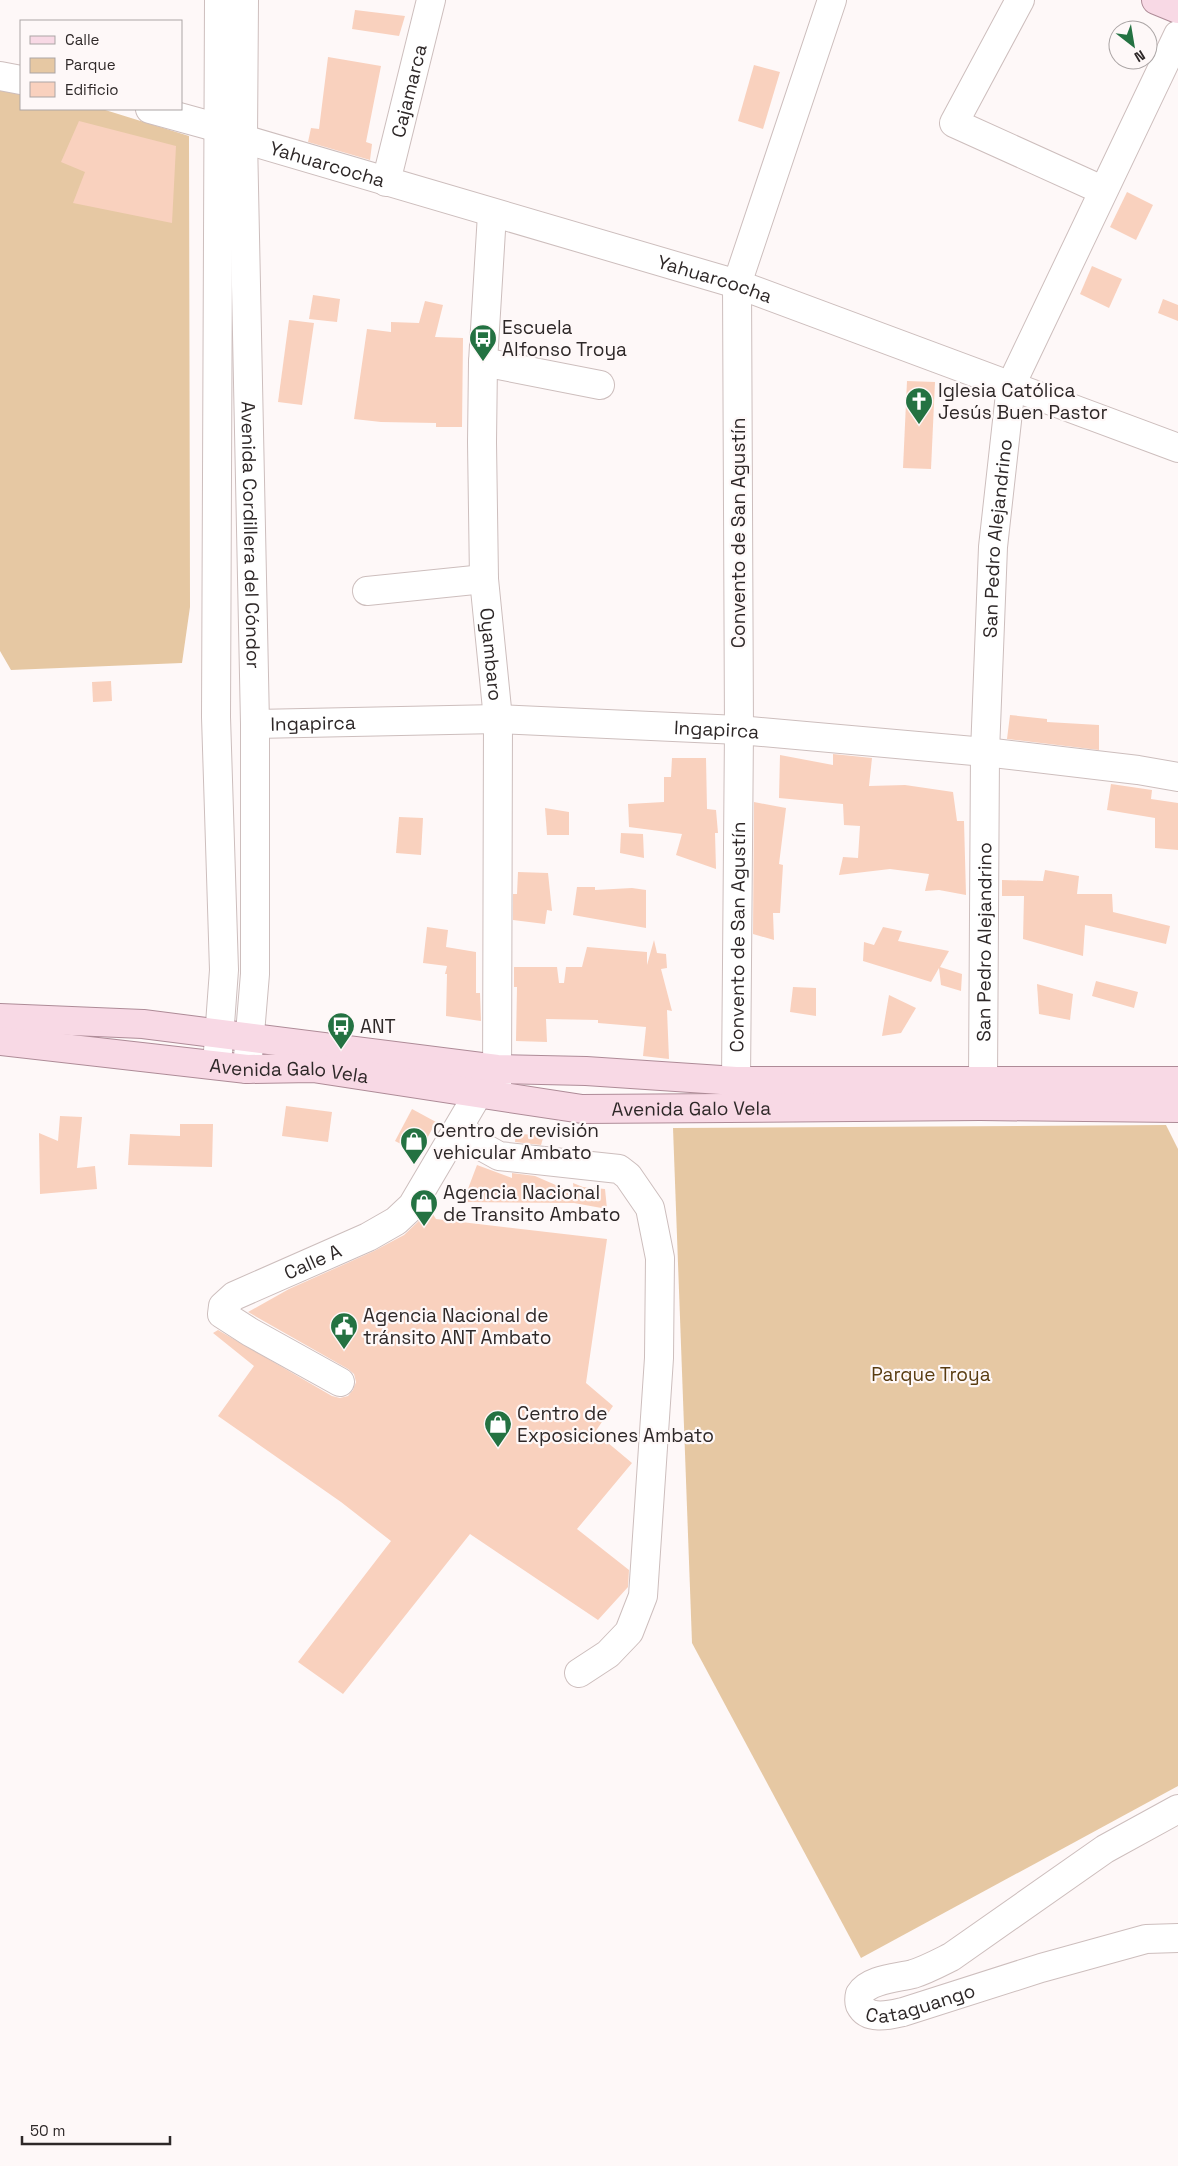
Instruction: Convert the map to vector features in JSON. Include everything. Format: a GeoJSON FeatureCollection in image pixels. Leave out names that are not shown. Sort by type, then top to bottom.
{"type":"FeatureCollection","features":[{"type":"Feature","properties":{"kind":"main road"},"geometry":{"type":"LineString","coordinates":[[1156,0],[1178,9]]}},
{"type":"Feature","properties":{"kind":"main road","name":"Avenida Galo Vela"},"geometry":{"type":"LineString","coordinates":[[0,1018],[143,1024],[250,1037],[491,1086],[582,1109],[970,1106],[1178,1108]]}},
{"type":"Feature","properties":{"kind":"main road","name":"Avenida Galo Vela"},"geometry":{"type":"LineString","coordinates":[[0,1041],[247,1069],[313,1068],[491,1086],[586,1071],[736,1081],[1178,1081]]}},
{"type":"Feature","properties":{"kind":"street","name":"Avenida Cordillera del Cóndor"},"geometry":{"type":"LineString","coordinates":[[219,0],[231,134],[255,724],[256,974],[247,1069]]}},
{"type":"Feature","properties":{"kind":"street","name":"Avenida Cordillera del Cóndor"},"geometry":{"type":"LineString","coordinates":[[218,1065],[224,970],[216,717],[231,134],[244,0]]}},
{"type":"Feature","properties":{"kind":"street","name":"Cajamarca"},"geometry":{"type":"LineString","coordinates":[[386,182],[431,0]]}},
{"type":"Feature","properties":{"kind":"street","name":"Convento de San Agustín"},"geometry":{"type":"LineString","coordinates":[[736,1081],[739,730],[736,284],[832,0]]}},
{"type":"Feature","properties":{"kind":"street"},"geometry":{"type":"LineString","coordinates":[[1020,0],[954,123],[1102,190]]}},
{"type":"Feature","properties":{"kind":"street","name":"San Pedro Alejandrino"},"geometry":{"type":"LineString","coordinates":[[983,1080],[985,752],[993,547],[1011,385],[1102,190],[1178,36]]}},
{"type":"Feature","properties":{"kind":"street"},"geometry":{"type":"LineString","coordinates":[[0,76],[20,80]]}},
{"type":"Feature","properties":{"kind":"street","name":"Yahuarcocha"},"geometry":{"type":"LineString","coordinates":[[153,110],[492,214],[736,284],[1178,448]]}},
{"type":"Feature","properties":{"kind":"street","name":"Oyambaro"},"geometry":{"type":"LineString","coordinates":[[491,1086],[498,719],[484,579],[482,442],[483,362],[492,214]]}},
{"type":"Feature","properties":{"kind":"street"},"geometry":{"type":"LineString","coordinates":[[483,362],[600,385]]}},
{"type":"Feature","properties":{"kind":"street"},"geometry":{"type":"LineString","coordinates":[[367,591],[484,579]]}},
{"type":"Feature","properties":{"kind":"street","name":"Ingapirca"},"geometry":{"type":"LineString","coordinates":[[255,724],[498,719],[739,730],[985,752],[1138,770],[1178,777]]}},
{"type":"Feature","properties":{"kind":"street","name":"Calle A"},"geometry":{"type":"LineString","coordinates":[[340,1382],[222,1314],[223,1306],[234,1296],[368,1237],[396,1221],[412,1206],[460,1127],[491,1086]]}},
{"type":"Feature","properties":{"kind":"street"},"geometry":{"type":"LineString","coordinates":[[460,1127],[481,1146],[499,1156],[619,1169],[628,1176],[650,1208],[660,1258],[659,1358],[643,1596],[629,1632],[608,1654],[579,1673]]}},
{"type":"Feature","properties":{"kind":"street","name":"Cataguango"},"geometry":{"type":"LineString","coordinates":[[1178,1809],[1105,1849],[951,1956],[931,1967],[876,1983],[864,1990],[859,1996],[859,2003],[872,2015],[884,2016],[903,2012],[1041,1968],[1146,1939],[1178,1938]]}},
{"type":"Feature","properties":{"kind":"green space"},"geometry":{"type":"Polygon","coordinates":[[[0,79],[20,84],[20,110],[105,110],[189,136],[190,607],[182,663],[11,670],[0,651],[0,79]]]}},
{"type":"Feature","properties":{"kind":"green space","name":"Parque Troya"},"geometry":{"type":"Polygon","coordinates":[[[1166,1125],[1178,1149],[1178,1786],[861,1958],[692,1643],[673,1128],[1166,1125]]]}},
{"type":"Feature","properties":{"kind":"building"},"geometry":{"type":"Polygon","coordinates":[[[355,10],[405,16],[399,36],[352,29],[355,10]]]}},
{"type":"Feature","properties":{"kind":"building"},"geometry":{"type":"Polygon","coordinates":[[[328,57],[381,66],[366,142],[372,144],[370,160],[308,142],[311,128],[319,129],[328,57]]]}},
{"type":"Feature","properties":{"kind":"building"},"geometry":{"type":"Polygon","coordinates":[[[754,65],[780,72],[763,129],[738,121],[754,65]]]}},
{"type":"Feature","properties":{"kind":"building"},"geometry":{"type":"Polygon","coordinates":[[[79,121],[176,146],[172,223],[73,203],[85,172],[61,162],[79,121]]]}},
{"type":"Feature","properties":{"kind":"building"},"geometry":{"type":"Polygon","coordinates":[[[1127,192],[1153,205],[1136,240],[1110,227],[1127,192]]]}},
{"type":"Feature","properties":{"kind":"building"},"geometry":{"type":"Polygon","coordinates":[[[1092,266],[1122,279],[1109,308],[1080,294],[1092,266]]]}},
{"type":"Feature","properties":{"kind":"building"},"geometry":{"type":"Polygon","coordinates":[[[313,295],[340,299],[337,322],[309,319],[313,295]]]}},
{"type":"Feature","properties":{"kind":"building"},"geometry":{"type":"Polygon","coordinates":[[[1163,299],[1178,305],[1178,321],[1158,313],[1163,299]]]}},
{"type":"Feature","properties":{"kind":"building"},"geometry":{"type":"Polygon","coordinates":[[[425,301],[443,305],[435,337],[463,338],[462,427],[436,427],[436,423],[381,422],[354,419],[367,329],[391,332],[391,322],[419,323],[425,301]]]}},
{"type":"Feature","properties":{"kind":"building"},"geometry":{"type":"Polygon","coordinates":[[[289,320],[314,323],[302,405],[278,402],[289,320]]]}},
{"type":"Feature","properties":{"kind":"building","name":"Iglesia Católica Jesús Buen Pastor"},"geometry":{"type":"Polygon","coordinates":[[[907,381],[935,382],[931,469],[903,468],[907,381]]]}},
{"type":"Feature","properties":{"kind":"building"},"geometry":{"type":"Polygon","coordinates":[[[111,681],[112,701],[93,702],[92,682],[111,681]]]}},
{"type":"Feature","properties":{"kind":"building"},"geometry":{"type":"Polygon","coordinates":[[[1010,715],[1047,719],[1047,722],[1099,725],[1099,750],[1007,739],[1010,715]]]}},
{"type":"Feature","properties":{"kind":"building"},"geometry":{"type":"Polygon","coordinates":[[[833,754],[872,758],[869,786],[905,785],[953,792],[957,821],[964,821],[966,895],[939,890],[925,891],[929,874],[890,869],[839,875],[843,857],[858,858],[860,826],[844,825],[843,804],[779,798],[780,755],[833,765],[833,754]]]}},
{"type":"Feature","properties":{"kind":"building"},"geometry":{"type":"Polygon","coordinates":[[[672,758],[706,758],[707,809],[716,810],[718,833],[715,833],[716,869],[676,855],[682,834],[629,827],[628,804],[664,802],[664,777],[671,777],[672,758]]]}},
{"type":"Feature","properties":{"kind":"building"},"geometry":{"type":"Polygon","coordinates":[[[1111,784],[1152,790],[1151,799],[1178,803],[1178,850],[1155,848],[1155,818],[1107,810],[1111,784]]]}},
{"type":"Feature","properties":{"kind":"building"},"geometry":{"type":"Polygon","coordinates":[[[754,802],[786,808],[779,864],[783,865],[780,913],[773,913],[774,940],[753,934],[754,802]]]}},
{"type":"Feature","properties":{"kind":"building"},"geometry":{"type":"Polygon","coordinates":[[[545,808],[569,812],[569,835],[547,835],[545,808]]]}},
{"type":"Feature","properties":{"kind":"building"},"geometry":{"type":"Polygon","coordinates":[[[399,817],[423,818],[421,855],[396,853],[399,817]]]}},
{"type":"Feature","properties":{"kind":"building"},"geometry":{"type":"Polygon","coordinates":[[[621,833],[643,834],[644,858],[620,853],[621,833]]]}},
{"type":"Feature","properties":{"kind":"building"},"geometry":{"type":"Polygon","coordinates":[[[1045,870],[1079,876],[1077,894],[1112,894],[1113,912],[1170,926],[1166,944],[1085,925],[1083,956],[1023,939],[1024,896],[1002,896],[1002,880],[1043,881],[1045,870]]]}},
{"type":"Feature","properties":{"kind":"building"},"geometry":{"type":"Polygon","coordinates":[[[518,872],[548,873],[552,911],[547,910],[545,924],[513,920],[513,894],[517,894],[518,872]]]}},
{"type":"Feature","properties":{"kind":"building"},"geometry":{"type":"Polygon","coordinates":[[[577,887],[595,887],[595,890],[632,888],[646,890],[646,928],[573,915],[577,887]]]}},
{"type":"Feature","properties":{"kind":"building"},"geometry":{"type":"Polygon","coordinates":[[[427,927],[448,930],[446,947],[476,952],[476,993],[480,993],[481,1021],[446,1016],[447,974],[445,974],[447,966],[423,963],[427,927]]]}},
{"type":"Feature","properties":{"kind":"building"},"geometry":{"type":"Polygon","coordinates":[[[883,927],[902,931],[898,941],[949,951],[940,967],[962,974],[961,991],[941,985],[939,968],[931,982],[863,961],[864,942],[874,945],[883,927]]]}},
{"type":"Feature","properties":{"kind":"building"},"geometry":{"type":"Polygon","coordinates":[[[654,940],[657,953],[666,954],[667,968],[661,969],[672,1011],[667,1010],[669,1059],[643,1056],[646,1027],[598,1023],[598,1020],[546,1019],[547,1042],[516,1041],[517,987],[514,987],[514,967],[557,967],[559,983],[564,983],[566,967],[582,967],[587,947],[647,952],[647,965],[654,940]]]}},
{"type":"Feature","properties":{"kind":"building"},"geometry":{"type":"Polygon","coordinates":[[[1096,981],[1138,992],[1134,1008],[1092,996],[1096,981]]]}},
{"type":"Feature","properties":{"kind":"building"},"geometry":{"type":"Polygon","coordinates":[[[1037,984],[1073,994],[1070,1020],[1039,1014],[1037,984]]]}},
{"type":"Feature","properties":{"kind":"building"},"geometry":{"type":"Polygon","coordinates":[[[793,987],[816,988],[816,1016],[790,1012],[793,987]]]}},
{"type":"Feature","properties":{"kind":"building"},"geometry":{"type":"Polygon","coordinates":[[[889,995],[916,1008],[901,1033],[882,1036],[889,995]]]}},
{"type":"Feature","properties":{"kind":"building"},"geometry":{"type":"Polygon","coordinates":[[[286,1106],[332,1112],[328,1142],[282,1136],[286,1106]]]}},
{"type":"Feature","properties":{"kind":"building"},"geometry":{"type":"Polygon","coordinates":[[[412,1109],[436,1122],[419,1153],[395,1141],[412,1109]]]}},
{"type":"Feature","properties":{"kind":"building"},"geometry":{"type":"Polygon","coordinates":[[[60,1116],[82,1117],[77,1168],[95,1166],[97,1189],[40,1194],[39,1133],[58,1141],[60,1116]]]}},
{"type":"Feature","properties":{"kind":"building"},"geometry":{"type":"Polygon","coordinates":[[[180,1124],[213,1124],[212,1167],[128,1165],[130,1134],[180,1136],[180,1124]]]}},
{"type":"Feature","properties":{"kind":"building"},"geometry":{"type":"Polygon","coordinates":[[[516,1134],[544,1135],[541,1145],[515,1142],[516,1134]]]}},
{"type":"Feature","properties":{"kind":"building"},"geometry":{"type":"Polygon","coordinates":[[[477,1165],[512,1178],[512,1173],[535,1176],[574,1193],[573,1183],[583,1187],[605,1189],[607,1209],[574,1203],[463,1202],[477,1165]]]}},
{"type":"Feature","properties":{"kind":"building","name":"Centro de Exposiciones Ambato"},"geometry":{"type":"Polygon","coordinates":[[[429,1208],[436,1219],[607,1239],[586,1383],[613,1406],[595,1432],[632,1463],[577,1529],[629,1570],[628,1587],[598,1620],[470,1534],[343,1694],[298,1662],[391,1541],[341,1502],[218,1416],[254,1366],[213,1333],[218,1330],[332,1396],[340,1398],[348,1396],[356,1382],[354,1374],[248,1312],[289,1289],[374,1251],[404,1235],[423,1217],[429,1208]]]}},
{"type":"Feature","properties":{"kind":"place","name":"Escuela Alfonso Troya"},"geometry":{"type":"Point","coordinates":[483,362]}},
{"type":"Feature","properties":{"kind":"place","name":"Iglesia Católica Jesús Buen Pastor"},"geometry":{"type":"Point","coordinates":[919,425]}},
{"type":"Feature","properties":{"kind":"place","name":"ANT"},"geometry":{"type":"Point","coordinates":[341,1050]}},
{"type":"Feature","properties":{"kind":"place","name":"Centro de revisión vehicular Ambato"},"geometry":{"type":"Point","coordinates":[414,1165]}},
{"type":"Feature","properties":{"kind":"place","name":"Agencia Nacional de Transito Ambato"},"geometry":{"type":"Point","coordinates":[424,1227]}},
{"type":"Feature","properties":{"kind":"place","name":"Agencia Nacional de tránsito ANT Ambato"},"geometry":{"type":"Point","coordinates":[344,1350]}},
{"type":"Feature","properties":{"kind":"place","name":"Centro de Exposiciones Ambato"},"geometry":{"type":"Point","coordinates":[498,1448]}}]}
